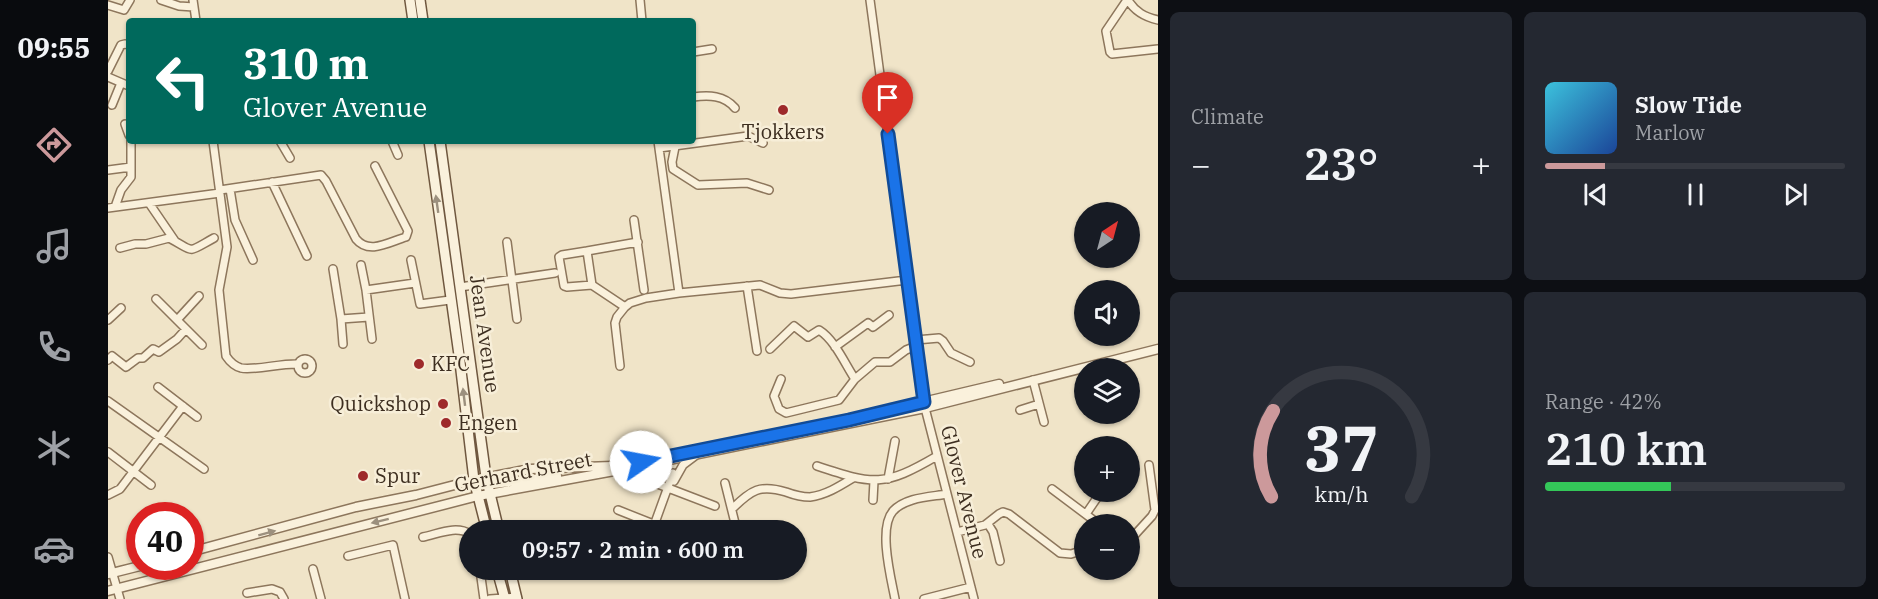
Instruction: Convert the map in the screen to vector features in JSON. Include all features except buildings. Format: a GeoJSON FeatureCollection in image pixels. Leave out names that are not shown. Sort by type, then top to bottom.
{"type":"FeatureCollection","features":[{"type":"Feature","properties":{"kind":"main road"},"geometry":{"type":"LineString","coordinates":[[410,0],[413,18]]}},
{"type":"Feature","properties":{"kind":"main road"},"geometry":{"type":"LineString","coordinates":[[420,0],[423,18]]}},
{"type":"Feature","properties":{"kind":"main road","name":"Jean Avenue"},"geometry":{"type":"LineString","coordinates":[[429,144],[474,480],[484,520]]}},
{"type":"Feature","properties":{"kind":"main road","name":"Jean Avenue"},"geometry":{"type":"LineString","coordinates":[[440,144],[488,485],[497,520]]}},
{"type":"Feature","properties":{"kind":"main road"},"geometry":{"type":"LineString","coordinates":[[458,269],[454,280],[462,344],[462,348],[458,351]]}},
{"type":"Feature","properties":{"kind":"main road"},"geometry":{"type":"LineString","coordinates":[[500,580],[505,599]]}},
{"type":"Feature","properties":{"kind":"main road"},"geometry":{"type":"LineString","coordinates":[[512,580],[517,598]]}},
{"type":"Feature","properties":{"kind":"street"},"geometry":{"type":"LineString","coordinates":[[108,5],[124,10],[130,0]]}},
{"type":"Feature","properties":{"kind":"street"},"geometry":{"type":"LineString","coordinates":[[161,0],[179,6],[194,4]]}},
{"type":"Feature","properties":{"kind":"street"},"geometry":{"type":"LineString","coordinates":[[640,0],[642,18]]}},
{"type":"Feature","properties":{"kind":"street","name":"Glover Avenue"},"geometry":{"type":"LineString","coordinates":[[870,0],[925,405],[974,599]]}},
{"type":"Feature","properties":{"kind":"street"},"geometry":{"type":"LineString","coordinates":[[1158,20],[1142,15],[1128,0],[1106,31],[1112,54],[1158,49]]}},
{"type":"Feature","properties":{"kind":"street"},"geometry":{"type":"LineString","coordinates":[[109,69],[121,45],[126,44]]}},
{"type":"Feature","properties":{"kind":"street"},"geometry":{"type":"LineString","coordinates":[[696,52],[712,49]]}},
{"type":"Feature","properties":{"kind":"street"},"geometry":{"type":"LineString","coordinates":[[108,77],[126,84]]}},
{"type":"Feature","properties":{"kind":"street"},"geometry":{"type":"LineString","coordinates":[[112,105],[121,82]]}},
{"type":"Feature","properties":{"kind":"street"},"geometry":{"type":"LineString","coordinates":[[696,97],[726,99],[735,108]]}},
{"type":"Feature","properties":{"kind":"street"},"geometry":{"type":"LineString","coordinates":[[696,144],[748,136],[763,143]]}},
{"type":"Feature","properties":{"kind":"street"},"geometry":{"type":"LineString","coordinates":[[112,208],[131,177],[131,144]]}},
{"type":"Feature","properties":{"kind":"street"},"geometry":{"type":"LineString","coordinates":[[213,144],[227,247],[219,290],[226,356],[232,364],[243,369],[298,364]]}},
{"type":"Feature","properties":{"kind":"street"},"geometry":{"type":"LineString","coordinates":[[282,144],[290,158]]}},
{"type":"Feature","properties":{"kind":"street"},"geometry":{"type":"LineString","coordinates":[[393,144],[398,155]]}},
{"type":"Feature","properties":{"kind":"street"},"geometry":{"type":"LineString","coordinates":[[679,292],[659,144],[675,147],[695,144]]}},
{"type":"Feature","properties":{"kind":"street"},"geometry":{"type":"LineString","coordinates":[[675,147],[673,168],[698,185],[747,183],[769,190]]}},
{"type":"Feature","properties":{"kind":"street"},"geometry":{"type":"LineString","coordinates":[[112,208],[321,176],[326,181],[356,239],[362,245],[373,248],[406,237],[408,231],[375,166]]}},
{"type":"Feature","properties":{"kind":"street"},"geometry":{"type":"LineString","coordinates":[[108,170],[131,167]]}},
{"type":"Feature","properties":{"kind":"street"},"geometry":{"type":"LineString","coordinates":[[272,182],[307,256]]}},
{"type":"Feature","properties":{"kind":"street"},"geometry":{"type":"LineString","coordinates":[[230,189],[235,220],[253,260]]}},
{"type":"Feature","properties":{"kind":"street"},"geometry":{"type":"LineString","coordinates":[[149,203],[175,241]]}},
{"type":"Feature","properties":{"kind":"street"},"geometry":{"type":"LineString","coordinates":[[634,220],[644,290]]}},
{"type":"Feature","properties":{"kind":"street"},"geometry":{"type":"LineString","coordinates":[[120,248],[169,238],[191,250],[198,249],[214,238]]}},
{"type":"Feature","properties":{"kind":"street"},"geometry":{"type":"LineString","coordinates":[[507,242],[517,319]]}},
{"type":"Feature","properties":{"kind":"street"},"geometry":{"type":"LineString","coordinates":[[625,307],[592,285],[567,287],[563,283],[560,257],[638,242]]}},
{"type":"Feature","properties":{"kind":"street"},"geometry":{"type":"LineString","coordinates":[[587,252],[592,285]]}},
{"type":"Feature","properties":{"kind":"street"},"geometry":{"type":"LineString","coordinates":[[411,260],[420,304],[450,300]]}},
{"type":"Feature","properties":{"kind":"street"},"geometry":{"type":"LineString","coordinates":[[361,265],[372,339]]}},
{"type":"Feature","properties":{"kind":"street"},"geometry":{"type":"LineString","coordinates":[[333,269],[344,344]]}},
{"type":"Feature","properties":{"kind":"street"},"geometry":{"type":"LineString","coordinates":[[460,287],[555,273]]}},
{"type":"Feature","properties":{"kind":"street"},"geometry":{"type":"LineString","coordinates":[[620,366],[615,323],[617,317],[630,303],[646,298],[679,292],[760,285],[780,293],[791,294],[907,280]]}},
{"type":"Feature","properties":{"kind":"street"},"geometry":{"type":"LineString","coordinates":[[366,290],[415,283]]}},
{"type":"Feature","properties":{"kind":"street"},"geometry":{"type":"LineString","coordinates":[[747,286],[757,351]]}},
{"type":"Feature","properties":{"kind":"street"},"geometry":{"type":"LineString","coordinates":[[177,320],[199,296]]}},
{"type":"Feature","properties":{"kind":"street"},"geometry":{"type":"LineString","coordinates":[[156,299],[202,345]]}},
{"type":"Feature","properties":{"kind":"street"},"geometry":{"type":"LineString","coordinates":[[108,320],[121,308]]}},
{"type":"Feature","properties":{"kind":"street"},"geometry":{"type":"LineString","coordinates":[[835,346],[868,323],[873,327],[889,315]]}},
{"type":"Feature","properties":{"kind":"street"},"geometry":{"type":"LineString","coordinates":[[340,318],[369,317]]}},
{"type":"Feature","properties":{"kind":"street"},"geometry":{"type":"LineString","coordinates":[[770,349],[794,326],[808,337],[816,331],[822,331],[835,346],[855,380]]}},
{"type":"Feature","properties":{"kind":"street"},"geometry":{"type":"LineString","coordinates":[[108,360],[112,356],[126,367],[153,350],[159,352],[186,329]]}},
{"type":"Feature","properties":{"kind":"street"},"geometry":{"type":"LineString","coordinates":[[781,379],[774,396],[779,409],[786,413],[839,400],[874,362],[890,362],[916,343],[939,338],[944,341],[951,353],[970,362]]}},
{"type":"Feature","properties":{"kind":"street","name":"Gerhard Street"},"geometry":{"type":"LineString","coordinates":[[113,590],[478,496],[488,485],[530,469],[626,465],[925,405],[1158,347]]}},
{"type":"Feature","properties":{"kind":"street","name":"Gerhard Street"},"geometry":{"type":"LineString","coordinates":[[204,548],[356,507],[474,480],[488,485],[579,477],[698,455],[1034,380],[1158,347]]}},
{"type":"Feature","properties":{"kind":"street"},"geometry":{"type":"LineString","coordinates":[[1034,380],[1044,422]]}},
{"type":"Feature","properties":{"kind":"street"},"geometry":{"type":"LineString","coordinates":[[158,387],[196,417]]}},
{"type":"Feature","properties":{"kind":"street"},"geometry":{"type":"LineString","coordinates":[[108,401],[204,469]]}},
{"type":"Feature","properties":{"kind":"street"},"geometry":{"type":"LineString","coordinates":[[1020,410],[1039,404]]}},
{"type":"Feature","properties":{"kind":"street"},"geometry":{"type":"LineString","coordinates":[[108,495],[120,489],[183,406]]}},
{"type":"Feature","properties":{"kind":"street"},"geometry":{"type":"LineString","coordinates":[[888,479],[895,441]]}},
{"type":"Feature","properties":{"kind":"street"},"geometry":{"type":"LineString","coordinates":[[108,452],[151,485]]}},
{"type":"Feature","properties":{"kind":"street"},"geometry":{"type":"LineString","coordinates":[[656,520],[676,473],[686,461],[698,455]]}},
{"type":"Feature","properties":{"kind":"street"},"geometry":{"type":"LineString","coordinates":[[817,466],[853,478],[874,481],[888,479],[915,469],[937,456]]}},
{"type":"Feature","properties":{"kind":"street"},"geometry":{"type":"LineString","coordinates":[[662,462],[676,473]]}},
{"type":"Feature","properties":{"kind":"street"},"geometry":{"type":"LineString","coordinates":[[1140,529],[1155,510],[1149,465]]}},
{"type":"Feature","properties":{"kind":"street"},"geometry":{"type":"LineString","coordinates":[[732,509],[747,495],[758,489],[775,489],[809,497],[831,491],[853,478]]}},
{"type":"Feature","properties":{"kind":"street"},"geometry":{"type":"LineString","coordinates":[[873,501],[874,481]]}},
{"type":"Feature","properties":{"kind":"street"},"geometry":{"type":"LineString","coordinates":[[655,483],[715,506]]}},
{"type":"Feature","properties":{"kind":"street"},"geometry":{"type":"LineString","coordinates":[[725,483],[734,520]]}},
{"type":"Feature","properties":{"kind":"street"},"geometry":{"type":"LineString","coordinates":[[1052,489],[1086,514],[1094,502]]}},
{"type":"Feature","properties":{"kind":"street"},"geometry":{"type":"LineString","coordinates":[[895,599],[887,554],[887,526],[893,511],[907,501],[947,494]]}},
{"type":"Feature","properties":{"kind":"street"},"geometry":{"type":"LineString","coordinates":[[618,510],[637,520]]}},
{"type":"Feature","properties":{"kind":"street"},"geometry":{"type":"LineString","coordinates":[[957,532],[988,524],[1003,512],[1009,514],[1060,553],[1074,553]]}},
{"type":"Feature","properties":{"kind":"street"},"geometry":{"type":"LineString","coordinates":[[988,524],[993,532],[1000,561]]}},
{"type":"Feature","properties":{"kind":"street"},"geometry":{"type":"LineString","coordinates":[[423,537],[459,530]]}},
{"type":"Feature","properties":{"kind":"street"},"geometry":{"type":"LineString","coordinates":[[348,556],[393,545],[405,599]]}},
{"type":"Feature","properties":{"kind":"street"},"geometry":{"type":"LineString","coordinates":[[108,557],[113,590],[120,599]]}},
{"type":"Feature","properties":{"kind":"street"},"geometry":{"type":"LineString","coordinates":[[313,569],[321,599]]}},
{"type":"Feature","properties":{"kind":"street"},"geometry":{"type":"LineString","coordinates":[[111,574],[126,570]]}},
{"type":"Feature","properties":{"kind":"street"},"geometry":{"type":"LineString","coordinates":[[481,580],[484,599]]}},
{"type":"Feature","properties":{"kind":"street"},"geometry":{"type":"LineString","coordinates":[[924,599],[971,587]]}},
{"type":"Feature","properties":{"kind":"street"},"geometry":{"type":"LineString","coordinates":[[247,593],[272,589],[280,592],[284,599]]}},
{"type":"Feature","properties":{"kind":"street"},"geometry":{"type":"LineString","coordinates":[[490,599],[517,598]]}},
{"type":"Feature","properties":{"kind":"place","name":"Tjokkers"},"geometry":{"type":"Point","coordinates":[783,110]}},
{"type":"Feature","properties":{"kind":"place","name":"KFC"},"geometry":{"type":"Point","coordinates":[419,364]}},
{"type":"Feature","properties":{"kind":"place","name":"Quickshop"},"geometry":{"type":"Point","coordinates":[443,404]}},
{"type":"Feature","properties":{"kind":"place","name":"Engen"},"geometry":{"type":"Point","coordinates":[446,423]}},
{"type":"Feature","properties":{"kind":"place","name":"Spur"},"geometry":{"type":"Point","coordinates":[363,476]}},
{"type":"Feature","properties":{"kind":"route"},"geometry":{"type":"LineString","coordinates":[[641,462],[849,420],[924,402],[888,134]]}}]}
